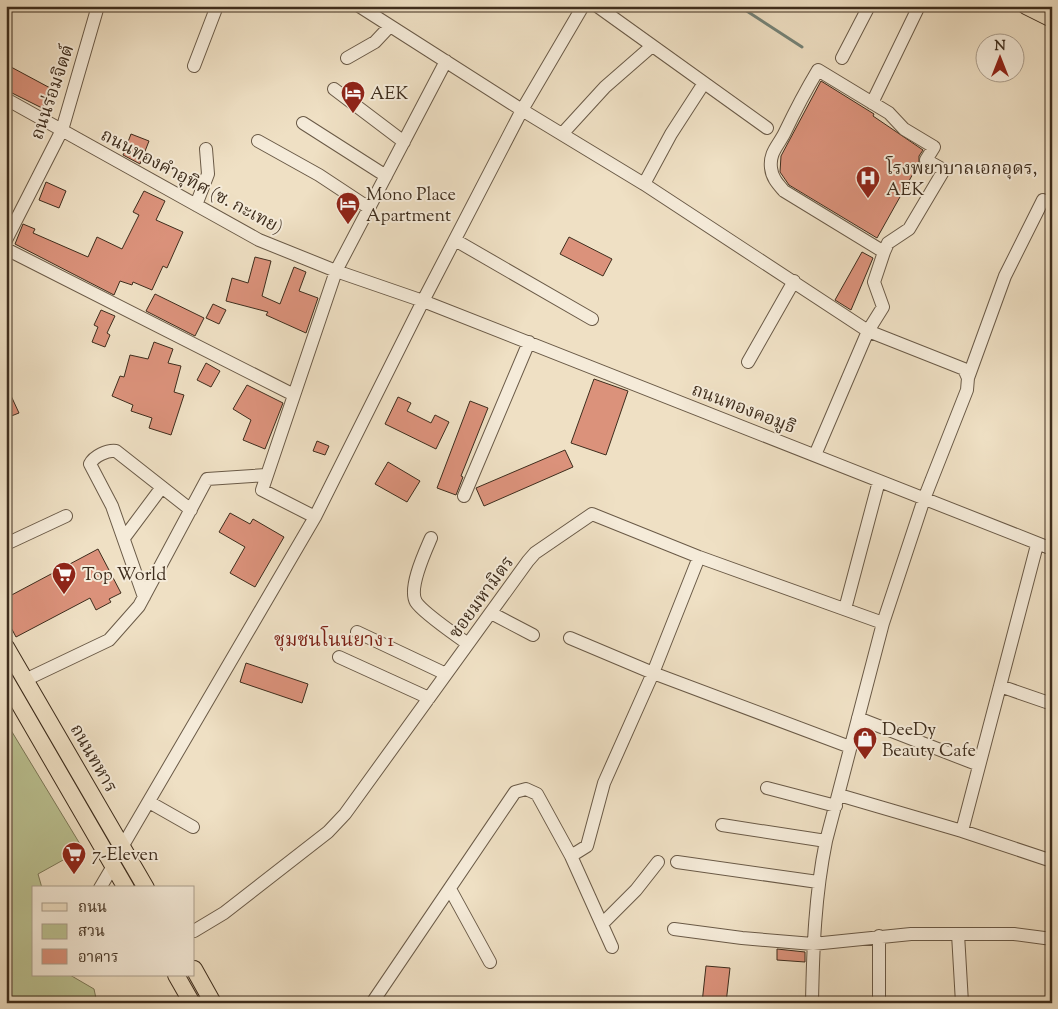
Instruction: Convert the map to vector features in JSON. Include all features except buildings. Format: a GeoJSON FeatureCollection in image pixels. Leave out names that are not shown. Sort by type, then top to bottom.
{"type":"FeatureCollection","features":[{"type":"Feature","properties":{"kind":"main road"},"geometry":{"type":"LineString","coordinates":[[1026,6],[1052,18]]}},
{"type":"Feature","properties":{"kind":"main road"},"geometry":{"type":"LineString","coordinates":[[1035,6],[1052,18]]}},
{"type":"Feature","properties":{"kind":"main road","name":"ถนนทหาร"},"geometry":{"type":"LineString","coordinates":[[6,648],[145,886]]}},
{"type":"Feature","properties":{"kind":"main road","name":"ถนนทหาร"},"geometry":{"type":"LineString","coordinates":[[6,682],[125,886]]}},
{"type":"Feature","properties":{"kind":"main road"},"geometry":{"type":"LineString","coordinates":[[195,971],[213,1003]]}},
{"type":"Feature","properties":{"kind":"main road"},"geometry":{"type":"LineString","coordinates":[[177,976],[192,1003]]}},
{"type":"Feature","properties":{"kind":"street","name":"ถนนร่อมจิตต์"},"geometry":{"type":"LineString","coordinates":[[6,240],[62,130],[98,6]]}},
{"type":"Feature","properties":{"kind":"street"},"geometry":{"type":"LineString","coordinates":[[194,66],[217,6]]}},
{"type":"Feature","properties":{"kind":"street"},"geometry":{"type":"LineString","coordinates":[[359,6],[522,110],[644,184],[868,331],[964,369],[968,378]]}},
{"type":"Feature","properties":{"kind":"street"},"geometry":{"type":"LineString","coordinates":[[377,17],[385,6]]}},
{"type":"Feature","properties":{"kind":"street"},"geometry":{"type":"LineString","coordinates":[[101,886],[111,861],[122,847],[149,802],[315,518],[423,301],[522,110],[583,6]]}},
{"type":"Feature","properties":{"kind":"street"},"geometry":{"type":"LineString","coordinates":[[597,6],[767,128]]}},
{"type":"Feature","properties":{"kind":"street"},"geometry":{"type":"LineString","coordinates":[[842,58],[869,6]]}},
{"type":"Feature","properties":{"kind":"street"},"geometry":{"type":"LineString","coordinates":[[872,103],[919,6]]}},
{"type":"Feature","properties":{"kind":"street"},"geometry":{"type":"LineString","coordinates":[[347,58],[375,42],[390,26]]}},
{"type":"Feature","properties":{"kind":"street"},"geometry":{"type":"LineString","coordinates":[[562,134],[605,87],[652,46]]}},
{"type":"Feature","properties":{"kind":"street"},"geometry":{"type":"LineString","coordinates":[[315,518],[262,490],[266,475],[336,271],[446,61]]}},
{"type":"Feature","properties":{"kind":"street"},"geometry":{"type":"LineString","coordinates":[[815,455],[868,331],[883,307],[874,282],[888,243],[909,229],[944,170],[926,160],[934,147],[904,129],[889,113],[818,70],[790,118],[780,141],[774,148],[770,168],[773,178],[784,191],[884,252]]}},
{"type":"Feature","properties":{"kind":"street"},"geometry":{"type":"LineString","coordinates":[[644,184],[704,83]]}},
{"type":"Feature","properties":{"kind":"street"},"geometry":{"type":"LineString","coordinates":[[334,89],[404,142]]}},
{"type":"Feature","properties":{"kind":"street","name":"ถนนทองคำอุทิศ (ซ. กะเทย)"},"geometry":{"type":"LineString","coordinates":[[6,99],[259,240],[336,271],[423,301]]}},
{"type":"Feature","properties":{"kind":"street"},"geometry":{"type":"LineString","coordinates":[[303,123],[386,176]]}},
{"type":"Feature","properties":{"kind":"street"},"geometry":{"type":"LineString","coordinates":[[258,141],[319,175],[369,208]]}},
{"type":"Feature","properties":{"kind":"street"},"geometry":{"type":"LineString","coordinates":[[196,205],[208,174],[206,149]]}},
{"type":"Feature","properties":{"kind":"street"},"geometry":{"type":"LineString","coordinates":[[812,1003],[813,944],[818,882],[826,842],[883,623],[924,499],[967,390],[968,378],[1005,276],[1043,200]]}},
{"type":"Feature","properties":{"kind":"street"},"geometry":{"type":"LineString","coordinates":[[456,240],[592,319]]}},
{"type":"Feature","properties":{"kind":"street"},"geometry":{"type":"LineString","coordinates":[[6,249],[294,396]]}},
{"type":"Feature","properties":{"kind":"street"},"geometry":{"type":"LineString","coordinates":[[748,362],[794,281]]}},
{"type":"Feature","properties":{"kind":"street","name":"ถนนทองคอมูธิ"},"geometry":{"type":"LineString","coordinates":[[423,301],[878,480],[1037,545],[1052,549]]}},
{"type":"Feature","properties":{"kind":"street"},"geometry":{"type":"LineString","coordinates":[[464,496],[529,342]]}},
{"type":"Feature","properties":{"kind":"street"},"geometry":{"type":"LineString","coordinates":[[144,597],[112,506],[90,467],[93,459],[110,450],[116,451],[191,510]]}},
{"type":"Feature","properties":{"kind":"street"},"geometry":{"type":"LineString","coordinates":[[25,680],[109,640],[139,606],[208,479],[266,475]]}},
{"type":"Feature","properties":{"kind":"street"},"geometry":{"type":"LineString","coordinates":[[845,609],[878,480]]}},
{"type":"Feature","properties":{"kind":"street"},"geometry":{"type":"LineString","coordinates":[[124,538],[162,487]]}},
{"type":"Feature","properties":{"kind":"street","name":"ซอยมหามิตร"},"geometry":{"type":"LineString","coordinates":[[195,929],[224,913],[328,832],[344,814],[535,553],[592,514],[699,557],[883,623]]}},
{"type":"Feature","properties":{"kind":"street"},"geometry":{"type":"LineString","coordinates":[[6,544],[66,516]]}},
{"type":"Feature","properties":{"kind":"street"},"geometry":{"type":"LineString","coordinates":[[430,538],[416,579],[414,589],[416,602],[468,644]]}},
{"type":"Feature","properties":{"kind":"street"},"geometry":{"type":"LineString","coordinates":[[962,831],[1037,545]]}},
{"type":"Feature","properties":{"kind":"street"},"geometry":{"type":"LineString","coordinates":[[571,856],[587,846],[604,783],[653,673],[699,557]]}},
{"type":"Feature","properties":{"kind":"street"},"geometry":{"type":"LineString","coordinates":[[491,613],[533,635]]}},
{"type":"Feature","properties":{"kind":"street"},"geometry":{"type":"LineString","coordinates":[[357,632],[446,674]]}},
{"type":"Feature","properties":{"kind":"street"},"geometry":{"type":"LineString","coordinates":[[570,638],[653,673],[850,748]]}},
{"type":"Feature","properties":{"kind":"street"},"geometry":{"type":"LineString","coordinates":[[339,657],[429,698]]}},
{"type":"Feature","properties":{"kind":"street"},"geometry":{"type":"LineString","coordinates":[[1000,686],[1052,704]]}},
{"type":"Feature","properties":{"kind":"street"},"geometry":{"type":"LineString","coordinates":[[858,718],[979,765]]}},
{"type":"Feature","properties":{"kind":"street"},"geometry":{"type":"LineString","coordinates":[[768,788],[837,801],[962,831],[1052,861]]}},
{"type":"Feature","properties":{"kind":"street"},"geometry":{"type":"LineString","coordinates":[[372,1003],[502,810],[515,792],[521,790],[537,794],[571,856],[612,947]]}},
{"type":"Feature","properties":{"kind":"street"},"geometry":{"type":"LineString","coordinates":[[149,802],[193,827]]}},
{"type":"Feature","properties":{"kind":"street"},"geometry":{"type":"LineString","coordinates":[[722,825],[826,842]]}},
{"type":"Feature","properties":{"kind":"street"},"geometry":{"type":"LineString","coordinates":[[602,924],[636,890],[658,862]]}},
{"type":"Feature","properties":{"kind":"street"},"geometry":{"type":"LineString","coordinates":[[677,862],[818,882]]}},
{"type":"Feature","properties":{"kind":"street"},"geometry":{"type":"LineString","coordinates":[[450,889],[490,962]]}},
{"type":"Feature","properties":{"kind":"street"},"geometry":{"type":"LineString","coordinates":[[674,928],[742,938],[813,944],[879,936],[958,934],[1014,934],[1052,939]]}},
{"type":"Feature","properties":{"kind":"street"},"geometry":{"type":"LineString","coordinates":[[958,934],[962,1003]]}},
{"type":"Feature","properties":{"kind":"street"},"geometry":{"type":"LineString","coordinates":[[879,936],[879,1003]]}},
{"type":"Feature","properties":{"kind":"green space"},"geometry":{"type":"Polygon","coordinates":[[[6,722],[83,849],[38,874],[41,886],[32,886],[32,976],[72,976],[94,989],[97,1003],[6,1003],[6,722]]]}},
{"type":"Feature","properties":{"kind":"waterway"},"geometry":{"type":"LineString","coordinates":[[739,6],[802,47]]}},
{"type":"Feature","properties":{"kind":"place","name":"AEK"},"geometry":{"type":"Point","coordinates":[353,114]}},
{"type":"Feature","properties":{"kind":"place","name":"โรงพยาบาลเอกอุดร, AEK"},"geometry":{"type":"Point","coordinates":[868,199]}},
{"type":"Feature","properties":{"kind":"place","name":"Mono Place Apartment"},"geometry":{"type":"Point","coordinates":[348,225]}},
{"type":"Feature","properties":{"kind":"place","name":"Top World"},"geometry":{"type":"Point","coordinates":[64,595]}},
{"type":"Feature","properties":{"kind":"place","name":"DeeDy Beauty Cafe"},"geometry":{"type":"Point","coordinates":[865,760]}},
{"type":"Feature","properties":{"kind":"place","name":"7-Eleven"},"geometry":{"type":"Point","coordinates":[74,875]}},
{"type":"Feature","properties":{"kind":"district","name":"ชุมชนโนนยาง 1"},"geometry":{"type":"Point","coordinates":[334,639]}}]}
